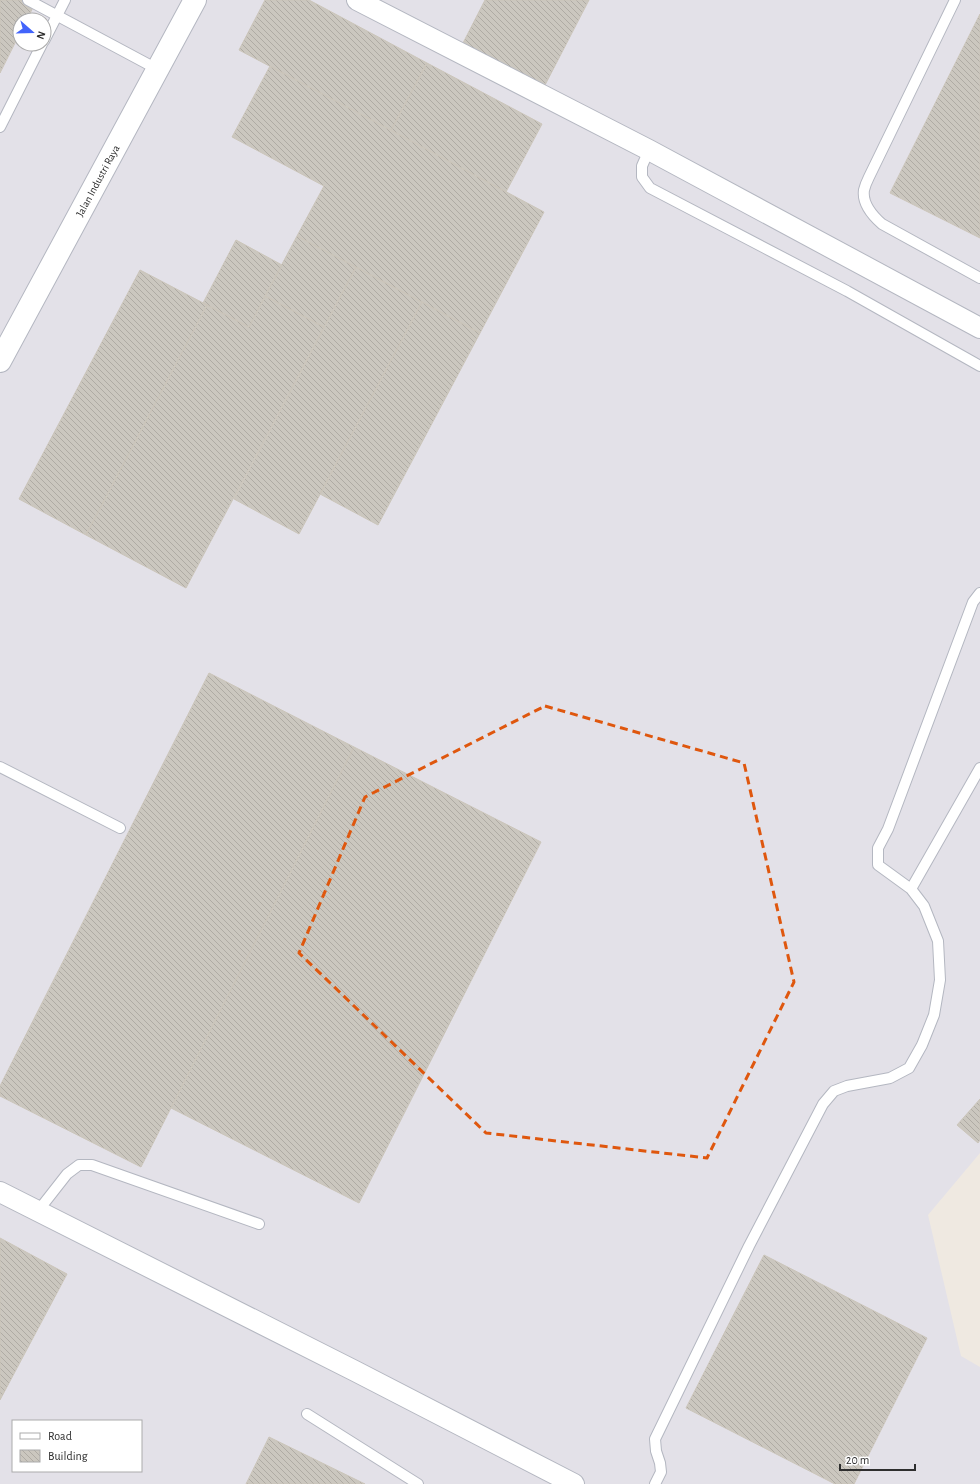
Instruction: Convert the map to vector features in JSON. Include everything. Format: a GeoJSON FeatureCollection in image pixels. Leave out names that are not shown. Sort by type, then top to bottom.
{"type":"FeatureCollection","features":[{"type":"Feature","properties":{"kind":"street","name":"Jalan Industri Raya"},"geometry":{"type":"LineString","coordinates":[[0,361],[195,0]]}},
{"type":"Feature","properties":{"kind":"street"},"geometry":{"type":"LineString","coordinates":[[357,0],[649,150],[980,328]]}},
{"type":"Feature","properties":{"kind":"street"},"geometry":{"type":"LineString","coordinates":[[0,1192],[574,1484]]}},
{"type":"Feature","properties":{"kind":"lane"},"geometry":{"type":"LineString","coordinates":[[28,0],[157,70]]}},
{"type":"Feature","properties":{"kind":"lane"},"geometry":{"type":"LineString","coordinates":[[52,25],[65,0]]}},
{"type":"Feature","properties":{"kind":"lane"},"geometry":{"type":"LineString","coordinates":[[955,0],[869,177],[864,192],[866,204],[873,216],[882,224],[980,278]]}},
{"type":"Feature","properties":{"kind":"lane"},"geometry":{"type":"LineString","coordinates":[[0,127],[38,52]]}},
{"type":"Feature","properties":{"kind":"lane"},"geometry":{"type":"LineString","coordinates":[[649,150],[642,166],[642,177],[650,188],[847,291],[980,366]]}},
{"type":"Feature","properties":{"kind":"lane"},"geometry":{"type":"LineString","coordinates":[[655,1484],[660,1472],[660,1463],[656,1452],[655,1439],[749,1246],[823,1104],[834,1091],[847,1086],[890,1078],[909,1068],[922,1045],[934,1015],[940,980],[938,940],[924,906],[911,889],[878,865],[878,848],[888,829],[973,602],[980,593]]}},
{"type":"Feature","properties":{"kind":"lane"},"geometry":{"type":"LineString","coordinates":[[0,767],[120,828]]}},
{"type":"Feature","properties":{"kind":"lane"},"geometry":{"type":"LineString","coordinates":[[911,889],[980,768]]}},
{"type":"Feature","properties":{"kind":"lane"},"geometry":{"type":"LineString","coordinates":[[38,1211],[67,1174],[79,1165],[92,1164],[259,1224]]}},
{"type":"Feature","properties":{"kind":"lane"},"geometry":{"type":"LineString","coordinates":[[307,1414],[418,1484]]}},
{"type":"Feature","properties":{"kind":"highlighted area"},"geometry":{"type":"Polygon","coordinates":[[[545,706],[744,763],[794,982],[707,1158],[486,1133],[299,953],[365,797],[545,706]]]}},
{"type":"Feature","properties":{"kind":"shaded area"},"geometry":{"type":"Polygon","coordinates":[[[0,0],[980,0],[980,1153],[928,1215],[961,1356],[980,1367],[980,1484],[0,1484],[0,0]]]}},
{"type":"Feature","properties":{"kind":"building"},"geometry":{"type":"Polygon","coordinates":[[[0,0],[24,0],[34,5],[31,12],[12,12],[12,49],[0,73],[0,0]]]}},
{"type":"Feature","properties":{"kind":"building"},"geometry":{"type":"Polygon","coordinates":[[[265,0],[309,0],[427,63],[391,130],[239,50],[265,0]]]}},
{"type":"Feature","properties":{"kind":"building"},"geometry":{"type":"Polygon","coordinates":[[[485,0],[589,0],[544,87],[462,45],[485,0]]]}},
{"type":"Feature","properties":{"kind":"building"},"geometry":{"type":"Polygon","coordinates":[[[980,14],[980,238],[890,193],[980,14]]]}},
{"type":"Feature","properties":{"kind":"building"},"geometry":{"type":"Polygon","coordinates":[[[427,63],[542,124],[506,192],[391,130],[427,63]]]}},
{"type":"Feature","properties":{"kind":"building"},"geometry":{"type":"Polygon","coordinates":[[[270,66],[544,212],[480,333],[297,236],[324,186],[232,137],[270,66]]]}},
{"type":"Feature","properties":{"kind":"building"},"geometry":{"type":"Polygon","coordinates":[[[297,236],[356,267],[324,327],[265,296],[297,236]]]}},
{"type":"Feature","properties":{"kind":"building"},"geometry":{"type":"Polygon","coordinates":[[[236,240],[282,265],[249,327],[203,303],[236,240]]]}},
{"type":"Feature","properties":{"kind":"building"},"geometry":{"type":"Polygon","coordinates":[[[356,267],[422,302],[299,534],[234,499],[356,267]]]}},
{"type":"Feature","properties":{"kind":"building"},"geometry":{"type":"Polygon","coordinates":[[[140,270],[207,305],[86,535],[19,499],[140,270]]]}},
{"type":"Feature","properties":{"kind":"building"},"geometry":{"type":"Polygon","coordinates":[[[265,296],[324,327],[186,588],[86,535],[207,305],[249,327],[265,296]]]}},
{"type":"Feature","properties":{"kind":"building"},"geometry":{"type":"Polygon","coordinates":[[[422,302],[480,333],[378,525],[320,494],[422,302]]]}},
{"type":"Feature","properties":{"kind":"building"},"geometry":{"type":"Polygon","coordinates":[[[209,673],[354,747],[141,1167],[0,1096],[0,1086],[209,673]]]}},
{"type":"Feature","properties":{"kind":"building"},"geometry":{"type":"Polygon","coordinates":[[[354,747],[541,842],[359,1203],[171,1108],[354,747]]]}},
{"type":"Feature","properties":{"kind":"building"},"geometry":{"type":"Polygon","coordinates":[[[980,1099],[980,1140],[978,1143],[957,1125],[980,1099]]]}},
{"type":"Feature","properties":{"kind":"building"},"geometry":{"type":"Polygon","coordinates":[[[0,1238],[67,1274],[0,1400],[0,1238]]]}},
{"type":"Feature","properties":{"kind":"building"},"geometry":{"type":"Polygon","coordinates":[[[764,1255],[927,1338],[854,1484],[835,1484],[686,1408],[764,1255]]]}},
{"type":"Feature","properties":{"kind":"building"},"geometry":{"type":"Polygon","coordinates":[[[269,1437],[365,1484],[246,1484],[269,1437]]]}}]}
